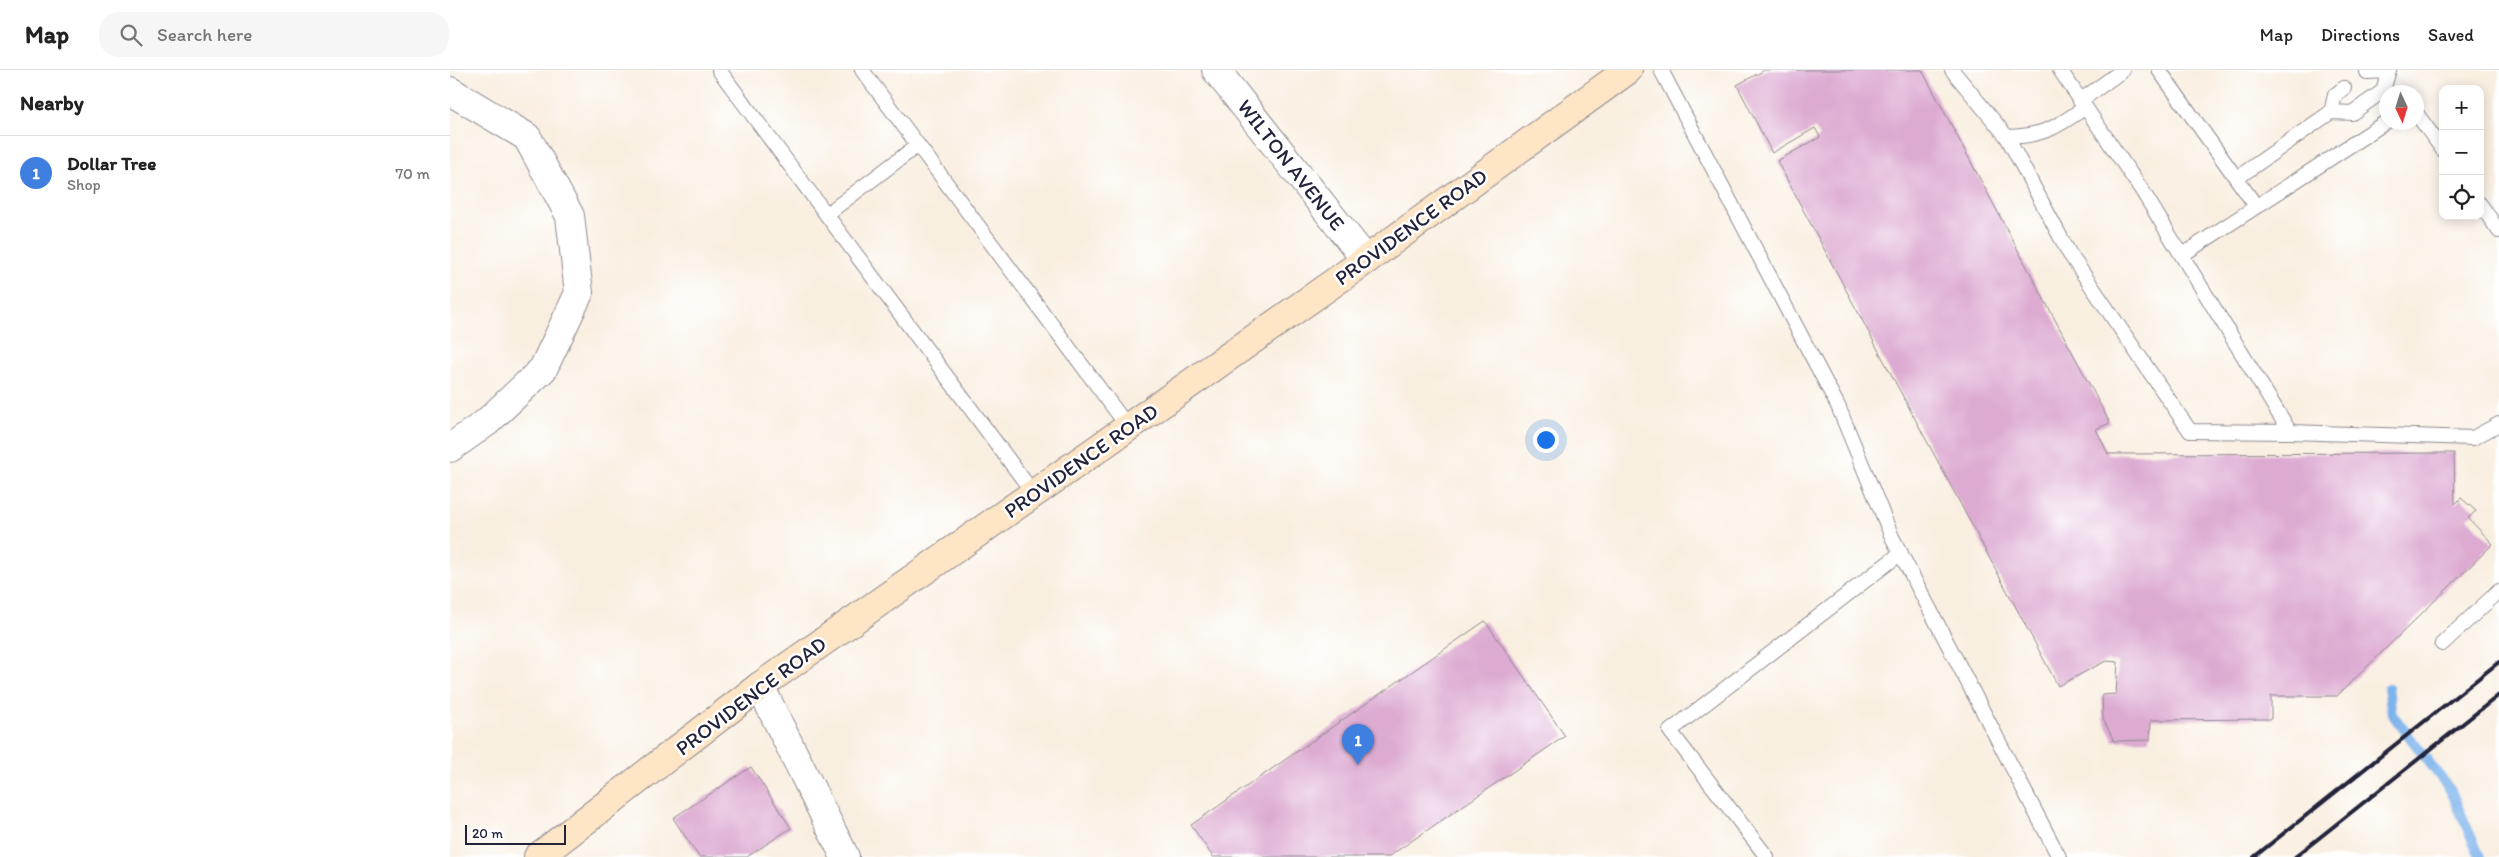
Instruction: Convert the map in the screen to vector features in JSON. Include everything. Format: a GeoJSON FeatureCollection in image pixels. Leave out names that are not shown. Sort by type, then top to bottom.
{"type":"FeatureCollection","features":[{"type":"Feature","properties":{"kind":"street","name":"WILTON AVENUE"},"geometry":{"type":"LineString","coordinates":[[1216,70],[1366,260]]}},
{"type":"Feature","properties":{"kind":"street","name":"PROVIDENCE ROAD"},"geometry":{"type":"LineString","coordinates":[[538,857],[760,686],[1366,260],[1628,70]]}},
{"type":"Feature","properties":{"kind":"street"},"geometry":{"type":"LineString","coordinates":[[450,91],[527,137],[570,216],[579,293],[543,369],[487,422],[450,448]]}},
{"type":"Feature","properties":{"kind":"street"},"geometry":{"type":"LineString","coordinates":[[760,686],[845,857]]}},
{"type":"Feature","properties":{"kind":"lane"},"geometry":{"type":"LineString","coordinates":[[719,70],[1034,494]]}},
{"type":"Feature","properties":{"kind":"lane"},"geometry":{"type":"LineString","coordinates":[[862,70],[1128,427]]}},
{"type":"Feature","properties":{"kind":"lane"},"geometry":{"type":"LineString","coordinates":[[1661,70],[1838,406],[1901,553],[2059,857]]}},
{"type":"Feature","properties":{"kind":"lane"},"geometry":{"type":"LineString","coordinates":[[1952,70],[2008,137],[2068,253],[2190,431],[2473,438],[2499,424]]}},
{"type":"Feature","properties":{"kind":"lane"},"geometry":{"type":"LineString","coordinates":[[2060,70],[2143,192],[2290,432]]}},
{"type":"Feature","properties":{"kind":"lane"},"geometry":{"type":"LineString","coordinates":[[2008,137],[2033,136],[2060,125],[2123,70]]}},
{"type":"Feature","properties":{"kind":"lane"},"geometry":{"type":"LineString","coordinates":[[2159,70],[2256,206]]}},
{"type":"Feature","properties":{"kind":"lane"},"geometry":{"type":"LineString","coordinates":[[2236,178],[2330,112],[2352,113],[2383,91],[2389,71],[2367,72]]}},
{"type":"Feature","properties":{"kind":"lane"},"geometry":{"type":"LineString","coordinates":[[2330,112],[2334,95],[2344,88]]}},
{"type":"Feature","properties":{"kind":"lane"},"geometry":{"type":"LineString","coordinates":[[2424,124],[2439,145]]}},
{"type":"Feature","properties":{"kind":"lane"},"geometry":{"type":"LineString","coordinates":[[2182,255],[2379,127]]}},
{"type":"Feature","properties":{"kind":"lane"},"geometry":{"type":"LineString","coordinates":[[827,214],[918,145]]}},
{"type":"Feature","properties":{"kind":"lane"},"geometry":{"type":"LineString","coordinates":[[2484,210],[2499,231]]}},
{"type":"Feature","properties":{"kind":"lane"},"geometry":{"type":"LineString","coordinates":[[1767,857],[1670,731],[1901,553]]}},
{"type":"Feature","properties":{"kind":"lane"},"geometry":{"type":"LineString","coordinates":[[2442,644],[2499,591]]}},
{"type":"Feature","properties":{"kind":"building"},"geometry":{"type":"Polygon","coordinates":[[[1765,70],[1922,70],[2110,423],[2096,429],[2108,454],[2454,453],[2455,504],[2461,498],[2476,511],[2468,518],[2493,544],[2337,696],[2271,696],[2271,719],[2151,720],[2150,740],[2114,741],[2103,719],[2102,695],[2116,694],[2118,662],[2106,661],[2058,686],[1777,161],[1820,137],[1815,128],[1772,153],[1737,85],[1765,70]]]}},
{"type":"Feature","properties":{"kind":"building"},"geometry":{"type":"Polygon","coordinates":[[[1485,621],[1565,736],[1388,857],[1213,857],[1191,825],[1485,621]]]}},
{"type":"Feature","properties":{"kind":"building"},"geometry":{"type":"Polygon","coordinates":[[[751,767],[791,828],[747,857],[699,857],[673,818],[751,767]]]}},
{"type":"Feature","properties":{"kind":"waterway"},"geometry":{"type":"LineString","coordinates":[[2388,688],[2392,714],[2451,791],[2480,857]]}},
{"type":"Feature","properties":{"kind":"railway"},"geometry":{"type":"LineString","coordinates":[[2254,857],[2499,662]]}},
{"type":"Feature","properties":{"kind":"railway"},"geometry":{"type":"LineString","coordinates":[[2295,857],[2499,695]]}},
{"type":"Feature","properties":{"kind":"place","name":"Dollar Tree"},"geometry":{"type":"Point","coordinates":[1358,765]}}]}
